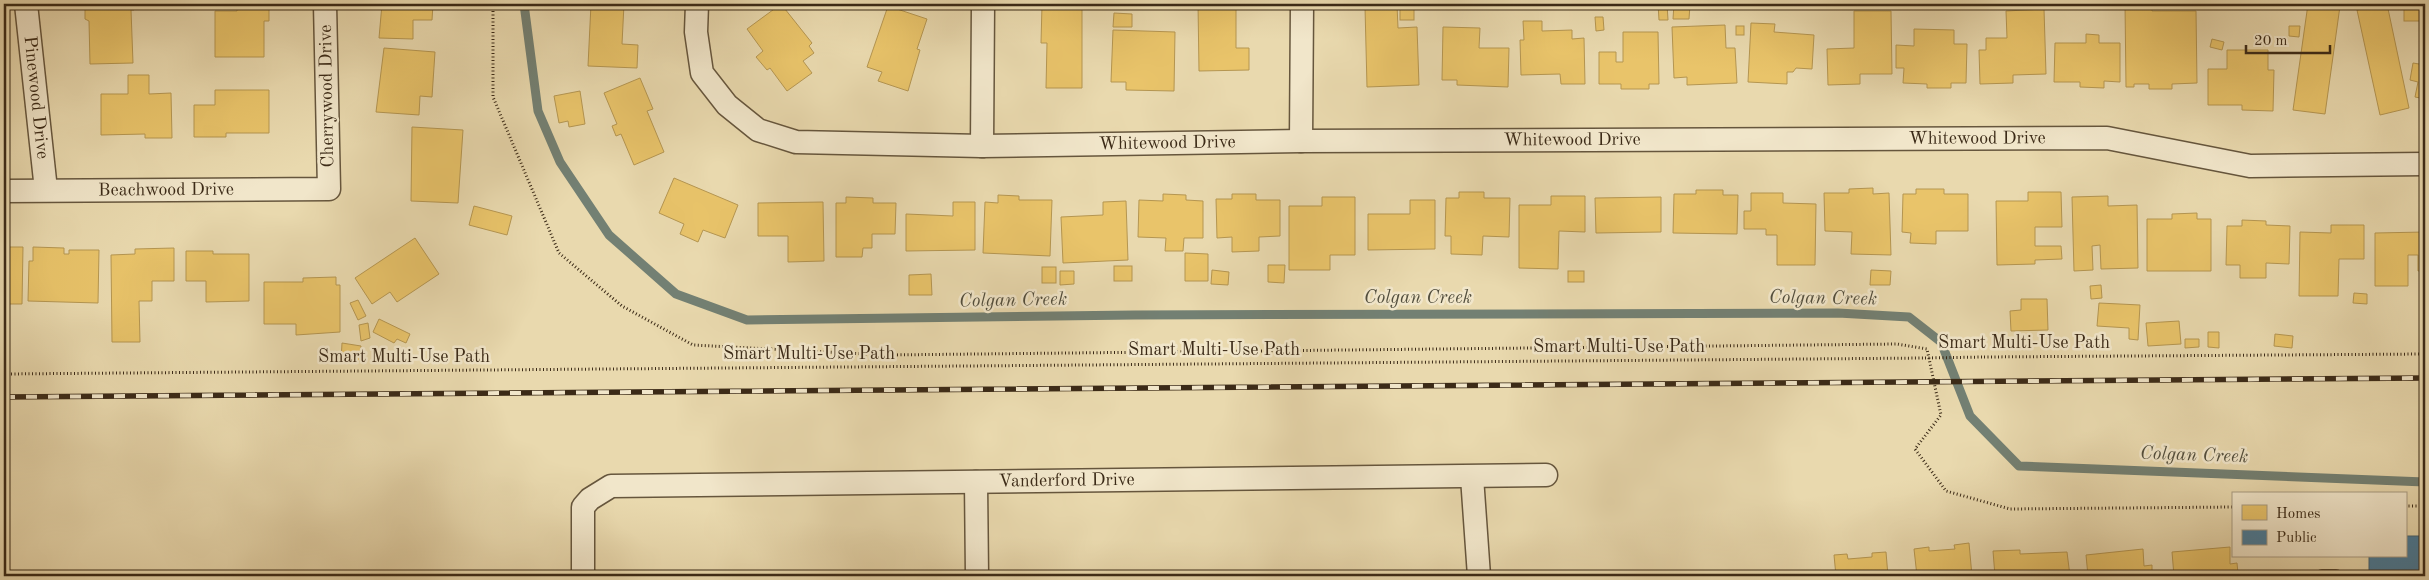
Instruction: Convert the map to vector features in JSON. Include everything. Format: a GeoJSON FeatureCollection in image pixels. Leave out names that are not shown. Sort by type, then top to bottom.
{"type":"FeatureCollection","features":[{"type":"Feature","properties":{"kind":"street","name":"Pinewood Drive"},"geometry":{"type":"LineString","coordinates":[[26,4],[46,190]]}},
{"type":"Feature","properties":{"kind":"street","name":"Cherrywood Drive"},"geometry":{"type":"LineString","coordinates":[[325,4],[329,189]]}},
{"type":"Feature","properties":{"kind":"street","name":"Whitewood Drive"},"geometry":{"type":"LineString","coordinates":[[697,4],[696,32],[702,73],[727,105],[758,130],[796,142],[982,146],[1301,141],[2107,138],[2250,166],[2425,164]]}},
{"type":"Feature","properties":{"kind":"street"},"geometry":{"type":"LineString","coordinates":[[982,146],[983,4]]}},
{"type":"Feature","properties":{"kind":"street"},"geometry":{"type":"LineString","coordinates":[[1301,141],[1302,4]]}},
{"type":"Feature","properties":{"kind":"street","name":"Beachwood Drive"},"geometry":{"type":"LineString","coordinates":[[4,191],[329,189]]}},
{"type":"Feature","properties":{"kind":"street","name":"Vanderford Drive"},"geometry":{"type":"LineString","coordinates":[[583,576],[583,507],[590,498],[611,486],[1546,475]]}},
{"type":"Feature","properties":{"kind":"street"},"geometry":{"type":"LineString","coordinates":[[1472,477],[1480,576]]}},
{"type":"Feature","properties":{"kind":"street"},"geometry":{"type":"LineString","coordinates":[[976,482],[977,576]]}},
{"type":"Feature","properties":{"kind":"lane"},"geometry":{"type":"LineString","coordinates":[[2322,576],[2336,576]]}},
{"type":"Feature","properties":{"kind":"path"},"geometry":{"type":"LineString","coordinates":[[494,4],[493,97],[559,253],[622,306],[693,345],[886,356],[1897,344],[1927,348],[1941,415],[1915,448],[1946,491],[2010,509],[2232,507]]}},
{"type":"Feature","properties":{"kind":"path","name":"Smart Multi-Use Path"},"geometry":{"type":"LineString","coordinates":[[4,374],[2425,354]]}},
{"type":"Feature","properties":{"kind":"path"},"geometry":{"type":"LineString","coordinates":[[2406,506],[2425,506]]}},
{"type":"Feature","properties":{"kind":"building: Homes"},"geometry":{"type":"Polygon","coordinates":[[[85,4],[134,4],[134,10],[131,10],[133,63],[90,64],[89,21],[85,19],[85,4]]]}},
{"type":"Feature","properties":{"kind":"building: Homes"},"geometry":{"type":"Polygon","coordinates":[[[237,4],[269,4],[269,21],[264,21],[264,57],[215,57],[215,11],[237,11],[237,4]]]}},
{"type":"Feature","properties":{"kind":"building: Homes"},"geometry":{"type":"Polygon","coordinates":[[[382,4],[433,4],[432,20],[413,20],[413,39],[379,38],[382,4]]]}},
{"type":"Feature","properties":{"kind":"building: Homes"},"geometry":{"type":"Polygon","coordinates":[[[591,4],[624,4],[622,44],[638,45],[637,68],[588,66],[591,4]]]}},
{"type":"Feature","properties":{"kind":"building: Homes"},"geometry":{"type":"Polygon","coordinates":[[[781,4],[812,43],[809,46],[814,53],[803,61],[812,73],[787,91],[770,68],[767,70],[756,57],[763,51],[747,29],[781,4]]]}},
{"type":"Feature","properties":{"kind":"building: Homes"},"geometry":{"type":"Polygon","coordinates":[[[1198,4],[1236,4],[1236,48],[1249,48],[1249,70],[1199,71],[1198,4]]]}},
{"type":"Feature","properties":{"kind":"building: Homes"},"geometry":{"type":"Polygon","coordinates":[[[1400,4],[1414,4],[1414,20],[1400,20],[1400,4]]]}},
{"type":"Feature","properties":{"kind":"building: Homes"},"geometry":{"type":"Polygon","coordinates":[[[1658,4],[1667,4],[1668,20],[1659,20],[1658,4]]]}},
{"type":"Feature","properties":{"kind":"building: Homes"},"geometry":{"type":"Polygon","coordinates":[[[1674,4],[1690,5],[1689,19],[1673,19],[1674,4]]]}},
{"type":"Feature","properties":{"kind":"building: Homes"},"geometry":{"type":"Polygon","coordinates":[[[2125,4],[2152,4],[2152,11],[2196,11],[2197,83],[2172,84],[2172,89],[2149,89],[2149,84],[2134,84],[2134,87],[2126,87],[2125,4]]]}},
{"type":"Feature","properties":{"kind":"building: Homes"},"geometry":{"type":"Polygon","coordinates":[[[2308,4],[2340,6],[2325,114],[2293,110],[2308,4]]]}},
{"type":"Feature","properties":{"kind":"building: Homes"},"geometry":{"type":"Polygon","coordinates":[[[2387,4],[2409,108],[2380,115],[2357,10],[2387,4]]]}},
{"type":"Feature","properties":{"kind":"building: Homes"},"geometry":{"type":"Polygon","coordinates":[[[2404,4],[2425,4],[2425,21],[2404,21],[2404,4]]]}},
{"type":"Feature","properties":{"kind":"building: Homes"},"geometry":{"type":"Polygon","coordinates":[[[1042,5],[1082,5],[1082,88],[1046,88],[1047,43],[1041,43],[1042,5]]]}},
{"type":"Feature","properties":{"kind":"building: Homes"},"geometry":{"type":"Polygon","coordinates":[[[1397,5],[1398,28],[1417,27],[1419,85],[1367,87],[1365,7],[1397,5]]]}},
{"type":"Feature","properties":{"kind":"building: Homes"},"geometry":{"type":"Polygon","coordinates":[[[888,6],[927,19],[917,49],[920,50],[908,91],[878,81],[882,72],[867,67],[888,6]]]}},
{"type":"Feature","properties":{"kind":"building: Homes"},"geometry":{"type":"Polygon","coordinates":[[[2044,9],[2046,74],[2013,75],[2013,83],[1980,84],[1979,50],[1986,50],[1986,38],[2007,38],[2006,11],[2044,9]]]}},
{"type":"Feature","properties":{"kind":"building: Homes"},"geometry":{"type":"Polygon","coordinates":[[[1854,11],[1891,11],[1892,74],[1860,74],[1860,84],[1828,85],[1827,49],[1854,48],[1854,11]]]}},
{"type":"Feature","properties":{"kind":"building: Homes"},"geometry":{"type":"Polygon","coordinates":[[[1114,13],[1132,14],[1132,27],[1113,27],[1114,13]]]}},
{"type":"Feature","properties":{"kind":"building: Homes"},"geometry":{"type":"Polygon","coordinates":[[[1595,17],[1603,17],[1604,30],[1596,31],[1595,17]]]}},
{"type":"Feature","properties":{"kind":"building: Homes"},"geometry":{"type":"Polygon","coordinates":[[[1523,21],[1542,21],[1542,31],[1572,30],[1572,39],[1584,38],[1585,84],[1561,84],[1560,74],[1521,75],[1520,40],[1524,40],[1523,21]]]}},
{"type":"Feature","properties":{"kind":"building: Homes"},"geometry":{"type":"Polygon","coordinates":[[[1751,23],[1775,24],[1774,32],[1814,35],[1812,69],[1796,68],[1793,72],[1787,72],[1787,84],[1748,82],[1751,23]]]}},
{"type":"Feature","properties":{"kind":"building: Homes"},"geometry":{"type":"Polygon","coordinates":[[[1725,25],[1726,48],[1735,48],[1737,83],[1687,85],[1687,77],[1674,78],[1672,27],[1725,25]]]}},
{"type":"Feature","properties":{"kind":"building: Homes"},"geometry":{"type":"Polygon","coordinates":[[[1736,26],[1744,26],[1744,35],[1736,35],[1736,26]]]}},
{"type":"Feature","properties":{"kind":"building: Homes"},"geometry":{"type":"Polygon","coordinates":[[[2289,26],[2300,26],[2299,37],[2289,36],[2289,26]]]}},
{"type":"Feature","properties":{"kind":"building: Homes"},"geometry":{"type":"Polygon","coordinates":[[[1443,27],[1480,28],[1479,48],[1509,48],[1508,87],[1457,85],[1457,80],[1442,80],[1443,27]]]}},
{"type":"Feature","properties":{"kind":"building: Homes"},"geometry":{"type":"Polygon","coordinates":[[[1914,29],[1954,30],[1954,44],[1967,44],[1966,83],[1951,83],[1951,88],[1927,88],[1927,84],[1903,83],[1904,68],[1896,68],[1896,45],[1914,46],[1914,29]]]}},
{"type":"Feature","properties":{"kind":"building: Homes"},"geometry":{"type":"Polygon","coordinates":[[[1113,30],[1175,32],[1174,91],[1126,90],[1126,82],[1111,82],[1113,30]]]}},
{"type":"Feature","properties":{"kind":"building: Homes"},"geometry":{"type":"Polygon","coordinates":[[[1623,32],[1658,32],[1659,84],[1649,84],[1649,89],[1621,89],[1621,84],[1599,84],[1599,52],[1616,52],[1616,62],[1623,62],[1623,32]]]}},
{"type":"Feature","properties":{"kind":"building: Homes"},"geometry":{"type":"Polygon","coordinates":[[[2086,34],[2099,35],[2099,43],[2120,43],[2120,82],[2104,81],[2104,88],[2080,87],[2080,82],[2054,82],[2055,43],[2086,43],[2086,34]]]}},
{"type":"Feature","properties":{"kind":"building: Homes"},"geometry":{"type":"Polygon","coordinates":[[[2212,39],[2224,42],[2222,50],[2210,47],[2212,39]]]}},
{"type":"Feature","properties":{"kind":"building: Homes"},"geometry":{"type":"Polygon","coordinates":[[[384,48],[435,52],[432,97],[420,96],[419,115],[376,112],[384,48]]]}},
{"type":"Feature","properties":{"kind":"building: Homes"},"geometry":{"type":"Polygon","coordinates":[[[2227,50],[2268,50],[2268,70],[2274,70],[2273,111],[2242,110],[2242,105],[2208,105],[2208,69],[2227,69],[2227,50]]]}},
{"type":"Feature","properties":{"kind":"building: Homes"},"geometry":{"type":"Polygon","coordinates":[[[2413,63],[2425,65],[2425,99],[2415,97],[2418,82],[2410,80],[2413,63]]]}},
{"type":"Feature","properties":{"kind":"building: Homes"},"geometry":{"type":"Polygon","coordinates":[[[128,75],[149,75],[149,94],[171,93],[172,138],[145,138],[145,134],[101,135],[101,94],[128,94],[128,75]]]}},
{"type":"Feature","properties":{"kind":"building: Homes"},"geometry":{"type":"Polygon","coordinates":[[[640,78],[653,109],[647,111],[664,152],[634,165],[621,134],[616,136],[612,126],[617,124],[604,93],[640,78]]]}},
{"type":"Feature","properties":{"kind":"building: Homes"},"geometry":{"type":"Polygon","coordinates":[[[215,90],[269,90],[269,133],[226,133],[226,137],[194,137],[194,105],[215,105],[215,90]]]}},
{"type":"Feature","properties":{"kind":"building: Homes"},"geometry":{"type":"Polygon","coordinates":[[[580,91],[585,124],[569,127],[568,121],[559,123],[554,96],[580,91]]]}},
{"type":"Feature","properties":{"kind":"building: Homes"},"geometry":{"type":"Polygon","coordinates":[[[412,127],[463,130],[458,203],[411,201],[412,127]]]}},
{"type":"Feature","properties":{"kind":"building: Homes"},"geometry":{"type":"Polygon","coordinates":[[[674,178],[738,205],[725,238],[703,230],[698,242],[680,234],[684,224],[659,213],[674,178]]]}},
{"type":"Feature","properties":{"kind":"building: Homes"},"geometry":{"type":"Polygon","coordinates":[[[1873,188],[1873,194],[1889,193],[1891,255],[1851,254],[1852,232],[1825,231],[1824,193],[1849,193],[1849,189],[1873,188]]]}},
{"type":"Feature","properties":{"kind":"building: Homes"},"geometry":{"type":"Polygon","coordinates":[[[1916,189],[1944,189],[1944,194],[1968,194],[1968,231],[1936,231],[1936,244],[1910,243],[1911,233],[1902,232],[1903,194],[1916,194],[1916,189]]]}},
{"type":"Feature","properties":{"kind":"building: Homes"},"geometry":{"type":"Polygon","coordinates":[[[1696,190],[1723,190],[1723,195],[1738,195],[1737,234],[1673,233],[1674,194],[1696,194],[1696,190]]]}},
{"type":"Feature","properties":{"kind":"building: Homes"},"geometry":{"type":"Polygon","coordinates":[[[1459,192],[1484,192],[1484,198],[1510,198],[1509,237],[1483,236],[1482,255],[1451,254],[1451,236],[1445,236],[1446,198],[1459,198],[1459,192]]]}},
{"type":"Feature","properties":{"kind":"building: Homes"},"geometry":{"type":"Polygon","coordinates":[[[2028,192],[2061,192],[2062,227],[2035,227],[2035,246],[2061,246],[2062,259],[2035,260],[2035,264],[1997,265],[1996,201],[2028,201],[2028,192]]]}},
{"type":"Feature","properties":{"kind":"building: Homes"},"geometry":{"type":"Polygon","coordinates":[[[1751,193],[1783,193],[1783,203],[1816,204],[1815,265],[1777,265],[1777,235],[1766,235],[1766,229],[1744,229],[1744,211],[1751,211],[1751,193]]]}},
{"type":"Feature","properties":{"kind":"building: Homes"},"geometry":{"type":"Polygon","coordinates":[[[1163,194],[1186,195],[1186,200],[1203,201],[1203,238],[1184,238],[1183,251],[1165,251],[1166,238],[1138,237],[1139,200],[1163,201],[1163,194]]]}},
{"type":"Feature","properties":{"kind":"building: Homes"},"geometry":{"type":"Polygon","coordinates":[[[1232,194],[1256,194],[1256,200],[1280,200],[1280,236],[1259,237],[1259,251],[1232,252],[1232,237],[1217,238],[1216,199],[1232,199],[1232,194]]]}},
{"type":"Feature","properties":{"kind":"building: Homes"},"geometry":{"type":"Polygon","coordinates":[[[998,195],[1019,196],[1019,200],[1052,200],[1050,256],[983,253],[985,202],[998,203],[998,195]]]}},
{"type":"Feature","properties":{"kind":"building: Homes"},"geometry":{"type":"Polygon","coordinates":[[[1551,196],[1585,196],[1585,232],[1559,231],[1558,269],[1519,268],[1519,205],[1551,205],[1551,196]]]}},
{"type":"Feature","properties":{"kind":"building: Homes"},"geometry":{"type":"Polygon","coordinates":[[[2108,196],[2108,206],[2137,205],[2138,268],[2101,269],[2100,245],[2092,246],[2093,270],[2074,271],[2072,197],[2108,196]]]}},
{"type":"Feature","properties":{"kind":"building: Homes"},"geometry":{"type":"Polygon","coordinates":[[[846,197],[873,198],[873,203],[896,203],[895,234],[872,234],[872,248],[863,248],[862,257],[836,257],[836,203],[846,203],[846,197]]]}},
{"type":"Feature","properties":{"kind":"building: Homes"},"geometry":{"type":"Polygon","coordinates":[[[1322,197],[1355,197],[1355,255],[1330,255],[1330,270],[1289,270],[1289,206],[1322,206],[1322,197]]]}},
{"type":"Feature","properties":{"kind":"building: Homes"},"geometry":{"type":"Polygon","coordinates":[[[1661,197],[1661,232],[1596,233],[1595,198],[1661,197]]]}},
{"type":"Feature","properties":{"kind":"building: Homes"},"geometry":{"type":"Polygon","coordinates":[[[1410,200],[1435,200],[1435,249],[1368,250],[1368,214],[1410,214],[1410,200]]]}},
{"type":"Feature","properties":{"kind":"building: Homes"},"geometry":{"type":"Polygon","coordinates":[[[1126,201],[1128,260],[1063,263],[1061,217],[1103,215],[1103,202],[1126,201]]]}},
{"type":"Feature","properties":{"kind":"building: Homes"},"geometry":{"type":"Polygon","coordinates":[[[823,202],[824,261],[788,262],[788,236],[758,236],[758,203],[823,202]]]}},
{"type":"Feature","properties":{"kind":"building: Homes"},"geometry":{"type":"Polygon","coordinates":[[[953,202],[975,202],[975,250],[906,251],[906,214],[953,216],[953,202]]]}},
{"type":"Feature","properties":{"kind":"building: Homes"},"geometry":{"type":"Polygon","coordinates":[[[474,206],[512,216],[507,235],[469,225],[474,206]]]}},
{"type":"Feature","properties":{"kind":"building: Homes"},"geometry":{"type":"Polygon","coordinates":[[[2197,213],[2197,219],[2211,219],[2211,271],[2147,271],[2147,219],[2172,219],[2172,214],[2197,213]]]}},
{"type":"Feature","properties":{"kind":"building: Homes"},"geometry":{"type":"Polygon","coordinates":[[[2242,220],[2266,221],[2266,225],[2290,226],[2289,264],[2266,263],[2266,278],[2240,278],[2240,265],[2226,265],[2227,226],[2242,226],[2242,220]]]}},
{"type":"Feature","properties":{"kind":"building: Homes"},"geometry":{"type":"Polygon","coordinates":[[[2331,225],[2364,225],[2364,259],[2339,259],[2338,296],[2299,296],[2300,232],[2331,233],[2331,225]]]}},
{"type":"Feature","properties":{"kind":"building: Homes"},"geometry":{"type":"Polygon","coordinates":[[[2425,232],[2425,270],[2418,271],[2418,255],[2408,255],[2408,286],[2375,286],[2375,233],[2425,232]]]}},
{"type":"Feature","properties":{"kind":"building: Homes"},"geometry":{"type":"Polygon","coordinates":[[[415,238],[439,274],[397,302],[390,292],[372,304],[355,278],[415,238]]]}},
{"type":"Feature","properties":{"kind":"building: Homes"},"geometry":{"type":"Polygon","coordinates":[[[4,247],[23,247],[22,304],[4,304],[4,247]]]}},
{"type":"Feature","properties":{"kind":"building: Homes"},"geometry":{"type":"Polygon","coordinates":[[[33,247],[64,248],[64,254],[69,254],[69,250],[99,250],[98,303],[28,301],[29,261],[33,261],[33,247]]]}},
{"type":"Feature","properties":{"kind":"building: Homes"},"geometry":{"type":"Polygon","coordinates":[[[174,248],[174,281],[152,281],[152,301],[139,301],[140,342],[112,342],[111,255],[135,254],[135,249],[174,248]]]}},
{"type":"Feature","properties":{"kind":"building: Homes"},"geometry":{"type":"Polygon","coordinates":[[[186,251],[213,251],[213,254],[249,254],[249,301],[206,302],[206,281],[186,281],[186,251]]]}},
{"type":"Feature","properties":{"kind":"building: Homes"},"geometry":{"type":"Polygon","coordinates":[[[1185,253],[1208,254],[1208,281],[1185,281],[1185,253]]]}},
{"type":"Feature","properties":{"kind":"building: Homes"},"geometry":{"type":"Polygon","coordinates":[[[1268,265],[1285,265],[1284,283],[1268,282],[1268,265]]]}},
{"type":"Feature","properties":{"kind":"building: Homes"},"geometry":{"type":"Polygon","coordinates":[[[1114,266],[1132,266],[1132,281],[1114,281],[1114,266]]]}},
{"type":"Feature","properties":{"kind":"building: Homes"},"geometry":{"type":"Polygon","coordinates":[[[1042,267],[1056,267],[1056,283],[1042,283],[1042,267]]]}},
{"type":"Feature","properties":{"kind":"building: Homes"},"geometry":{"type":"Polygon","coordinates":[[[1212,270],[1229,272],[1228,285],[1211,284],[1212,270]]]}},
{"type":"Feature","properties":{"kind":"building: Homes"},"geometry":{"type":"Polygon","coordinates":[[[1871,270],[1891,271],[1890,285],[1870,285],[1871,270]]]}},
{"type":"Feature","properties":{"kind":"building: Homes"},"geometry":{"type":"Polygon","coordinates":[[[1060,271],[1074,271],[1074,284],[1060,285],[1060,271]]]}},
{"type":"Feature","properties":{"kind":"building: Homes"},"geometry":{"type":"Polygon","coordinates":[[[1568,271],[1584,271],[1584,282],[1568,282],[1568,271]]]}},
{"type":"Feature","properties":{"kind":"building: Homes"},"geometry":{"type":"Polygon","coordinates":[[[931,274],[932,295],[909,295],[909,275],[931,274]]]}},
{"type":"Feature","properties":{"kind":"building: Homes"},"geometry":{"type":"Polygon","coordinates":[[[336,277],[336,285],[340,285],[340,332],[296,335],[296,324],[264,324],[264,282],[303,282],[303,278],[336,277]]]}},
{"type":"Feature","properties":{"kind":"building: Homes"},"geometry":{"type":"Polygon","coordinates":[[[2101,285],[2102,298],[2091,299],[2090,286],[2101,285]]]}},
{"type":"Feature","properties":{"kind":"building: Homes"},"geometry":{"type":"Polygon","coordinates":[[[2354,293],[2367,294],[2367,304],[2353,303],[2354,293]]]}},
{"type":"Feature","properties":{"kind":"building: Homes"},"geometry":{"type":"Polygon","coordinates":[[[2021,299],[2047,299],[2048,330],[2011,331],[2010,311],[2021,310],[2021,299]]]}},
{"type":"Feature","properties":{"kind":"building: Homes"},"geometry":{"type":"Polygon","coordinates":[[[358,300],[366,316],[358,320],[350,303],[358,300]]]}},
{"type":"Feature","properties":{"kind":"building: Homes"},"geometry":{"type":"Polygon","coordinates":[[[2099,303],[2140,305],[2138,340],[2129,339],[2129,328],[2097,326],[2099,303]]]}},
{"type":"Feature","properties":{"kind":"building: Homes"},"geometry":{"type":"Polygon","coordinates":[[[379,319],[410,334],[406,343],[397,339],[394,343],[373,332],[379,319]]]}},
{"type":"Feature","properties":{"kind":"building: Homes"},"geometry":{"type":"Polygon","coordinates":[[[2179,321],[2181,344],[2148,346],[2146,323],[2179,321]]]}},
{"type":"Feature","properties":{"kind":"building: Homes"},"geometry":{"type":"Polygon","coordinates":[[[368,323],[370,338],[361,341],[359,325],[368,323]]]}},
{"type":"Feature","properties":{"kind":"building: Homes"},"geometry":{"type":"Polygon","coordinates":[[[2208,332],[2219,332],[2219,348],[2208,347],[2208,332]]]}},
{"type":"Feature","properties":{"kind":"building: Homes"},"geometry":{"type":"Polygon","coordinates":[[[2275,334],[2293,336],[2292,348],[2274,346],[2275,334]]]}},
{"type":"Feature","properties":{"kind":"building: Homes"},"geometry":{"type":"Polygon","coordinates":[[[2185,339],[2199,339],[2199,347],[2185,348],[2185,339]]]}},
{"type":"Feature","properties":{"kind":"building: Homes"},"geometry":{"type":"Polygon","coordinates":[[[342,343],[361,346],[359,362],[341,360],[342,343]]]}},
{"type":"Feature","properties":{"kind":"building: Homes"},"geometry":{"type":"Polygon","coordinates":[[[1969,543],[1972,576],[1917,576],[1914,549],[1929,547],[1929,551],[1955,549],[1954,545],[1969,543]]]}},
{"type":"Feature","properties":{"kind":"building: Homes"},"geometry":{"type":"Polygon","coordinates":[[[2230,547],[2230,564],[2237,563],[2238,573],[2232,574],[2232,576],[2174,576],[2172,552],[2230,547]]]}},
{"type":"Feature","properties":{"kind":"building: Homes"},"geometry":{"type":"Polygon","coordinates":[[[2143,549],[2144,566],[2152,565],[2152,575],[2088,576],[2086,555],[2143,549]]]}},
{"type":"Feature","properties":{"kind":"building: Homes"},"geometry":{"type":"Polygon","coordinates":[[[2020,550],[2020,554],[2067,552],[2070,576],[1995,576],[1993,551],[2020,550]]]}},
{"type":"Feature","properties":{"kind":"building: Homes"},"geometry":{"type":"Polygon","coordinates":[[[1886,552],[1888,576],[1836,576],[1834,555],[1847,554],[1848,559],[1872,557],[1872,553],[1886,552]]]}},
{"type":"Feature","properties":{"kind":"building: Public"},"geometry":{"type":"Polygon","coordinates":[[[2406,536],[2425,536],[2425,576],[2369,576],[2369,558],[2406,558],[2406,536]]]}},
{"type":"Feature","properties":{"kind":"waterway","name":"Colgan Creek"},"geometry":{"type":"LineString","coordinates":[[524,4],[538,111],[560,162],[609,235],[676,294],[747,320],[1134,315],[1838,313],[1909,317],[1941,342],[1970,416],[2019,466],[2425,482]]}},
{"type":"Feature","properties":{"kind":"railway"},"geometry":{"type":"LineString","coordinates":[[4,397],[2425,378]]}}]}
